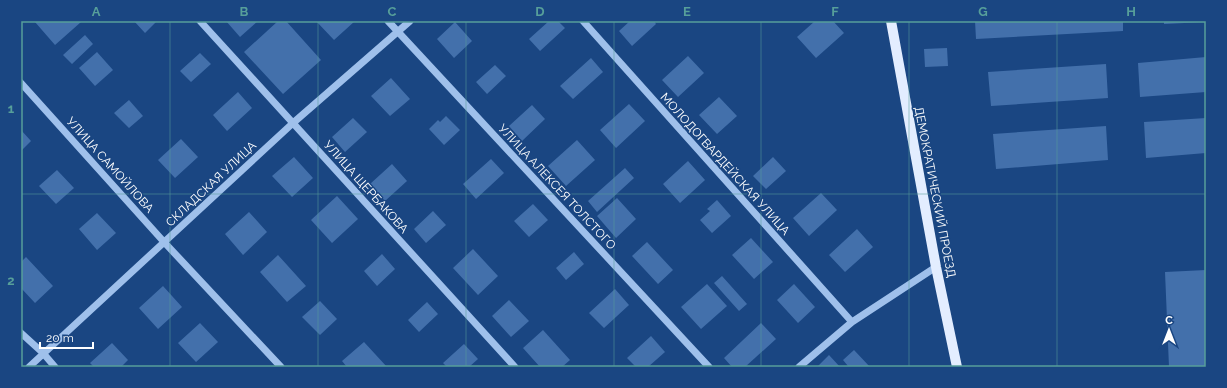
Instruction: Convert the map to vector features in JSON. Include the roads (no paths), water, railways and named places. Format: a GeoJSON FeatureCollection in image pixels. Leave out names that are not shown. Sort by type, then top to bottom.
{"type":"FeatureCollection","features":[{"type":"Feature","properties":{"kind":"main road","name":"ДЕМОКРАТИЧЕСКИЙ ПРОЕЗД"},"geometry":{"type":"LineString","coordinates":[[890,22],[936,267],[957,367]]}},
{"type":"Feature","properties":{"kind":"street","name":"УЛИЦА ЩЕРБАКОВА"},"geometry":{"type":"LineString","coordinates":[[200,21],[515,367]]}},
{"type":"Feature","properties":{"kind":"street","name":"УЛИЦА АЛЕКСЕЯ ТОЛСТОГО"},"geometry":{"type":"LineString","coordinates":[[388,21],[709,367]]}},
{"type":"Feature","properties":{"kind":"street","name":"СКЛАДСКАЯ УЛИЦА"},"geometry":{"type":"LineString","coordinates":[[29,367],[293,123],[410,21]]}},
{"type":"Feature","properties":{"kind":"street","name":"МОЛОДОГВАРДЕЙСКАЯ УЛИЦА"},"geometry":{"type":"LineString","coordinates":[[583,21],[852,322]]}},
{"type":"Feature","properties":{"kind":"street","name":"УЛИЦА САМОЙЛОВА"},"geometry":{"type":"LineString","coordinates":[[21,83],[164,242],[281,367]]}},
{"type":"Feature","properties":{"kind":"street"},"geometry":{"type":"LineString","coordinates":[[799,367],[852,322],[936,267]]}},
{"type":"Feature","properties":{"kind":"street"},"geometry":{"type":"LineString","coordinates":[[21,333],[43,353],[55,367]]}}]}
